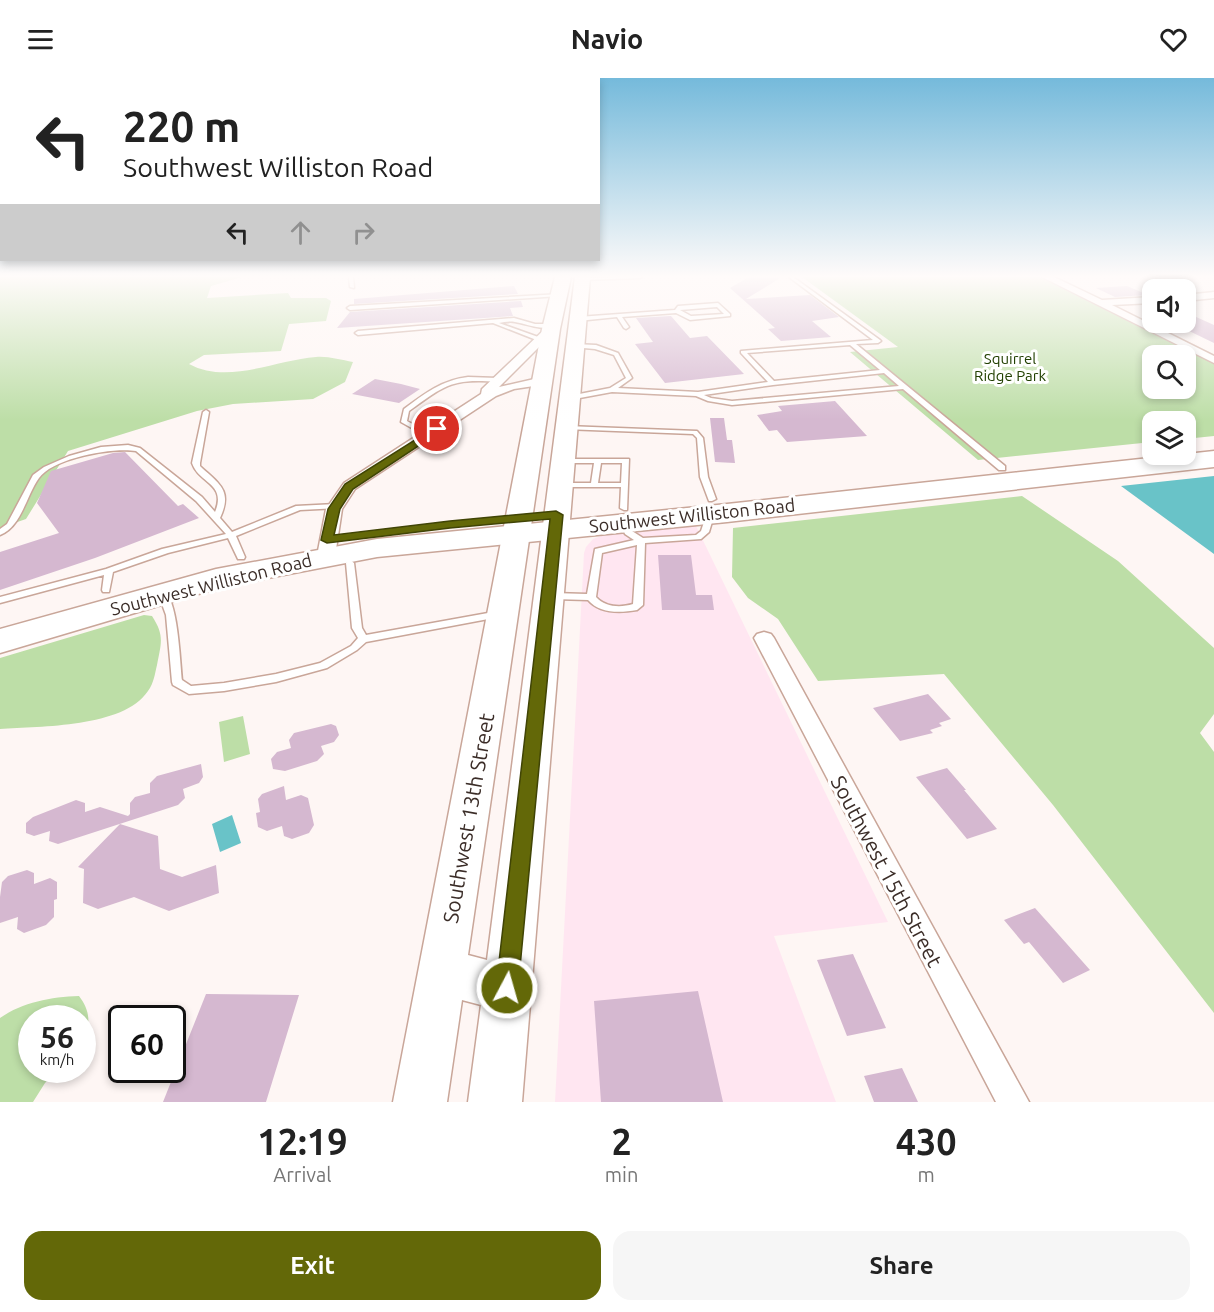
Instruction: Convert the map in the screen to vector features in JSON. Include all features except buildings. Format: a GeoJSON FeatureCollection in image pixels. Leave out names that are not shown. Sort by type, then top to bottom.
{"type":"FeatureCollection","features":[{"type":"Feature","properties":{"kind":"highway"},"geometry":{"type":"LineString","coordinates":[[1196,448],[1214,446]]}},
{"type":"Feature","properties":{"kind":"highway","name":"Southwest Williston Road"},"geometry":{"type":"LineString","coordinates":[[1009,474],[1142,454]]}},
{"type":"Feature","properties":{"kind":"highway","name":"Southwest Williston Road"},"geometry":{"type":"LineString","coordinates":[[0,641],[231,575],[334,553],[427,542],[517,526],[556,523],[621,499],[711,507],[1009,474],[1214,459]]}},
{"type":"Feature","properties":{"kind":"highway","name":"Southwest Williston Road"},"geometry":{"type":"LineString","coordinates":[[0,621],[108,581],[236,546],[334,553]]}},
{"type":"Feature","properties":{"kind":"main road","name":"Southwest 13th Street"},"geometry":{"type":"LineString","coordinates":[[420,1102],[551,325]]}},
{"type":"Feature","properties":{"kind":"main road"},"geometry":{"type":"LineString","coordinates":[[495,1102],[577,325]]}},
{"type":"Feature","properties":{"kind":"main road"},"geometry":{"type":"LineString","coordinates":[[548,335],[574,353]]}},
{"type":"Feature","properties":{"kind":"main road"},"geometry":{"type":"LineString","coordinates":[[543,381],[563,370],[574,353]]}},
{"type":"Feature","properties":{"kind":"main road"},"geometry":{"type":"LineString","coordinates":[[442,972],[507,988]]}},
{"type":"Feature","properties":{"kind":"street"},"geometry":{"type":"LineString","coordinates":[[1144,325],[1184,345]]}},
{"type":"Feature","properties":{"kind":"street"},"geometry":{"type":"LineString","coordinates":[[474,404],[548,335]]}},
{"type":"Feature","properties":{"kind":"street"},"geometry":{"type":"LineString","coordinates":[[1196,350],[1214,349]]}},
{"type":"Feature","properties":{"kind":"street"},"geometry":{"type":"LineString","coordinates":[[1196,351],[1214,360]]}},
{"type":"Feature","properties":{"kind":"street"},"geometry":{"type":"LineString","coordinates":[[334,553],[336,506],[349,486],[474,404],[502,389],[543,381]]}},
{"type":"Feature","properties":{"kind":"street","name":"Southwest 15th Street"},"geometry":{"type":"LineString","coordinates":[[764,638],[1012,1102]]}},
{"type":"Feature","properties":{"kind":"lane"},"geometry":{"type":"LineString","coordinates":[[358,333],[471,325]]}},
{"type":"Feature","properties":{"kind":"lane"},"geometry":{"type":"LineString","coordinates":[[503,325],[548,335]]}},
{"type":"Feature","properties":{"kind":"lane"},"geometry":{"type":"LineString","coordinates":[[531,325],[548,335]]}},
{"type":"Feature","properties":{"kind":"lane"},"geometry":{"type":"LineString","coordinates":[[773,383],[743,352],[878,341],[856,325]]}},
{"type":"Feature","properties":{"kind":"lane"},"geometry":{"type":"LineString","coordinates":[[852,344],[1009,474]]}},
{"type":"Feature","properties":{"kind":"lane"},"geometry":{"type":"LineString","coordinates":[[574,353],[596,347],[616,354],[629,378],[612,390]]}},
{"type":"Feature","properties":{"kind":"lane"},"geometry":{"type":"LineString","coordinates":[[569,398],[612,390],[697,394],[886,371]]}},
{"type":"Feature","properties":{"kind":"lane"},"geometry":{"type":"LineString","coordinates":[[429,435],[404,422],[406,410],[448,381],[473,378],[498,380]]}},
{"type":"Feature","properties":{"kind":"lane"},"geometry":{"type":"LineString","coordinates":[[697,394],[710,400],[732,403],[904,387]]}},
{"type":"Feature","properties":{"kind":"lane"},"geometry":{"type":"LineString","coordinates":[[206,412],[196,463],[197,467],[218,485],[222,493],[221,509],[216,518]]}},
{"type":"Feature","properties":{"kind":"lane"},"geometry":{"type":"LineString","coordinates":[[566,428],[695,432],[700,438],[704,477],[711,507]]}},
{"type":"Feature","properties":{"kind":"lane"},"geometry":{"type":"LineString","coordinates":[[0,533],[10,525],[37,475],[67,459],[120,446],[138,449],[199,500],[216,518],[236,546],[299,508],[336,506]]}},
{"type":"Feature","properties":{"kind":"lane"},"geometry":{"type":"LineString","coordinates":[[562,461],[598,461],[613,461],[626,461],[621,499],[598,552],[591,597],[596,605],[605,608],[634,608],[638,605],[621,499],[613,461]]}},
{"type":"Feature","properties":{"kind":"lane"},"geometry":{"type":"LineString","coordinates":[[594,485],[598,461]]}},
{"type":"Feature","properties":{"kind":"lane"},"geometry":{"type":"LineString","coordinates":[[560,485],[594,485],[621,499]]}},
{"type":"Feature","properties":{"kind":"lane"},"geometry":{"type":"LineString","coordinates":[[334,553],[357,628],[363,639]]}},
{"type":"Feature","properties":{"kind":"lane"},"geometry":{"type":"LineString","coordinates":[[0,600],[108,581]]}},
{"type":"Feature","properties":{"kind":"lane"},"geometry":{"type":"LineString","coordinates":[[163,593],[171,615],[177,682],[189,690],[224,687],[323,666],[354,648],[363,639],[502,614]]}},
{"type":"Feature","properties":{"kind":"lane"},"geometry":{"type":"LineString","coordinates":[[548,596],[591,597]]}},
{"type":"Feature","properties":{"kind":"shaded area"},"geometry":{"type":"Polygon","coordinates":[[[695,524],[888,922],[774,936],[836,1102],[555,1102],[584,553],[593,539],[604,535],[695,524]]]}},
{"type":"Feature","properties":{"kind":"green space"},"geometry":{"type":"Polygon","coordinates":[[[0,325],[289,325],[281,351],[204,355],[189,364],[204,370],[236,372],[316,357],[353,362],[345,382],[313,399],[233,404],[197,411],[68,451],[26,519],[0,528],[0,325]]]}},
{"type":"Feature","properties":{"kind":"green space","name":"Squirrel Ridge Park"},"geometry":{"type":"Polygon","coordinates":[[[868,325],[1135,325],[1142,328],[1142,333],[1152,333],[1176,345],[1142,345],[1142,399],[1196,399],[1196,355],[1214,364],[1214,436],[1196,438],[1196,411],[1142,411],[1142,443],[978,460],[850,352],[898,347],[868,325]]]}},
{"type":"Feature","properties":{"kind":"green space"},"geometry":{"type":"Polygon","coordinates":[[[1022,496],[1118,561],[1214,648],[1214,714],[1200,733],[1214,752],[1214,1013],[1053,805],[944,674],[818,681],[778,619],[748,598],[732,577],[733,528],[1022,496]]]}},
{"type":"Feature","properties":{"kind":"green space"},"geometry":{"type":"Polygon","coordinates":[[[144,615],[152,616],[156,623],[161,645],[152,685],[136,703],[120,712],[80,723],[0,729],[0,658],[144,615]]]}},
{"type":"Feature","properties":{"kind":"green space"},"geometry":{"type":"Polygon","coordinates":[[[243,716],[250,754],[224,762],[219,722],[243,716]]]}},
{"type":"Feature","properties":{"kind":"green space"},"geometry":{"type":"Polygon","coordinates":[[[79,996],[84,1005],[27,1005],[38,1001],[79,996]]]}},
{"type":"Feature","properties":{"kind":"green space"},"geometry":{"type":"Polygon","coordinates":[[[18,1008],[18,1083],[45,1083],[33,1102],[0,1102],[0,1018],[18,1008]]]}},
{"type":"Feature","properties":{"kind":"water"},"geometry":{"type":"Polygon","coordinates":[[[1214,476],[1214,554],[1121,486],[1214,476]]]}},
{"type":"Feature","properties":{"kind":"water"},"geometry":{"type":"Polygon","coordinates":[[[232,815],[241,843],[220,852],[212,824],[232,815]]]}},
{"type":"Feature","properties":{"kind":"route"},"geometry":{"type":"LineString","coordinates":[[437,429],[349,486],[334,509],[327,540],[450,524],[556,515],[507,988]]}}]}
